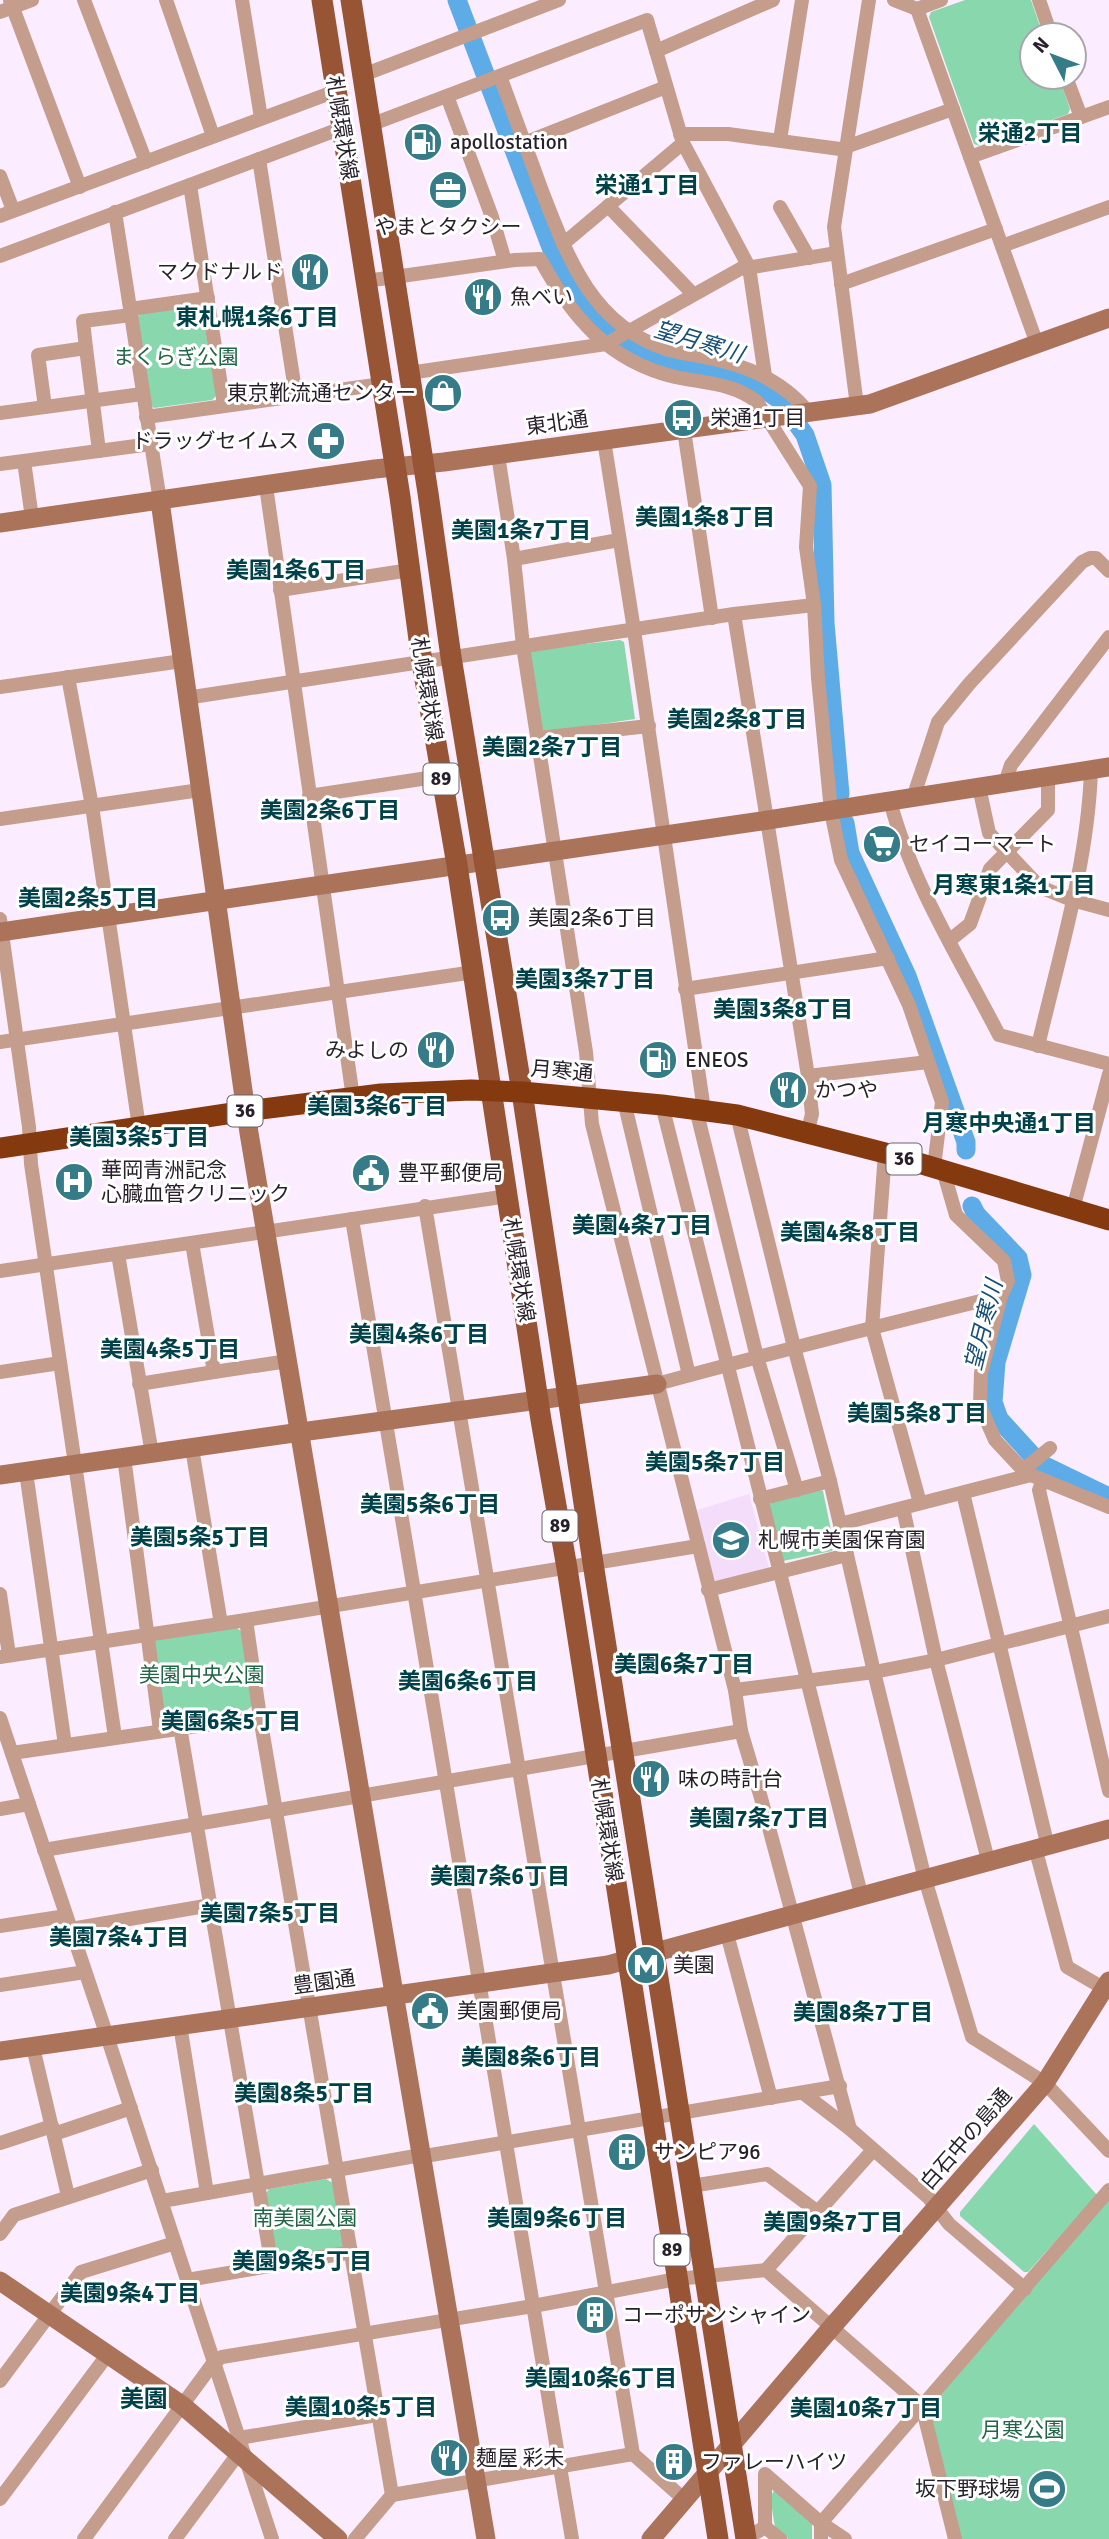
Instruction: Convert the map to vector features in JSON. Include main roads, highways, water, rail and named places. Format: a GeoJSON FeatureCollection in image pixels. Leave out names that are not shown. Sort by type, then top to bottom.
{"type":"FeatureCollection","features":[{"type":"Feature","properties":{"kind":"highway","name":"月寒通"},"geometry":{"type":"LineString","coordinates":[[0,1148],[246,1111],[353,1098],[414,1092],[522,1092],[737,1115],[885,1153],[1109,1220]]}},
{"type":"Feature","properties":{"kind":"main road","name":"札幌環状線"},"geometry":{"type":"LineString","coordinates":[[322,0],[395,467],[422,662],[474,972],[718,2539]]}},
{"type":"Feature","properties":{"kind":"main road","name":"札幌環状線"},"geometry":{"type":"LineString","coordinates":[[351,0],[730,2448],[752,2533]]}},
{"type":"Feature","properties":{"kind":"waterway","name":"望月寒川"},"geometry":{"type":"LineString","coordinates":[[457,0],[557,263],[578,299],[590,314],[624,342],[649,356],[675,364],[721,371],[761,387],[780,400],[805,435],[822,485],[825,623],[840,794]]}},
{"type":"Feature","properties":{"kind":"waterway","name":"望月寒川"},"geometry":{"type":"LineString","coordinates":[[845,823],[850,853],[907,976],[966,1142],[966,1150]]}},
{"type":"Feature","properties":{"kind":"waterway","name":"望月寒川"},"geometry":{"type":"LineString","coordinates":[[972,1206],[976,1214],[1018,1258],[1022,1275],[996,1362],[993,1402],[999,1419],[1039,1463],[1109,1497]]}},
{"type":"Feature","properties":{"kind":"place","name":"apollostation"},"geometry":{"type":"Point","coordinates":[423,142]}},
{"type":"Feature","properties":{"kind":"place","name":"やまとタクシー"},"geometry":{"type":"Point","coordinates":[448,190]}},
{"type":"Feature","properties":{"kind":"place","name":"マクドナルド"},"geometry":{"type":"Point","coordinates":[310,272]}},
{"type":"Feature","properties":{"kind":"place","name":"魚べい"},"geometry":{"type":"Point","coordinates":[483,297]}},
{"type":"Feature","properties":{"kind":"place","name":"東京靴流通センター"},"geometry":{"type":"Point","coordinates":[443,393]}},
{"type":"Feature","properties":{"kind":"place","name":"栄通1丁目"},"geometry":{"type":"Point","coordinates":[683,418]}},
{"type":"Feature","properties":{"kind":"place","name":"ドラッグセイムス"},"geometry":{"type":"Point","coordinates":[326,441]}},
{"type":"Feature","properties":{"kind":"place","name":"セイコーマート"},"geometry":{"type":"Point","coordinates":[882,844]}},
{"type":"Feature","properties":{"kind":"place","name":"美園2条6丁目"},"geometry":{"type":"Point","coordinates":[501,918]}},
{"type":"Feature","properties":{"kind":"place","name":"みよしの"},"geometry":{"type":"Point","coordinates":[436,1050]}},
{"type":"Feature","properties":{"kind":"place","name":"ENEOS"},"geometry":{"type":"Point","coordinates":[658,1060]}},
{"type":"Feature","properties":{"kind":"place","name":"かつや"},"geometry":{"type":"Point","coordinates":[788,1090]}},
{"type":"Feature","properties":{"kind":"place","name":"豊平郵便局"},"geometry":{"type":"Point","coordinates":[371,1173]}},
{"type":"Feature","properties":{"kind":"place","name":"華岡青洲記念 心臓血管クリニック"},"geometry":{"type":"Point","coordinates":[74,1182]}},
{"type":"Feature","properties":{"kind":"place","name":"札幌市美園保育園"},"geometry":{"type":"Point","coordinates":[731,1540]}},
{"type":"Feature","properties":{"kind":"place","name":"味の時計台"},"geometry":{"type":"Point","coordinates":[651,1779]}},
{"type":"Feature","properties":{"kind":"place","name":"美園"},"geometry":{"type":"Point","coordinates":[646,1965]}},
{"type":"Feature","properties":{"kind":"place","name":"美園郵便局"},"geometry":{"type":"Point","coordinates":[430,2011]}},
{"type":"Feature","properties":{"kind":"place","name":"サンピア96"},"geometry":{"type":"Point","coordinates":[627,2152]}},
{"type":"Feature","properties":{"kind":"place","name":"コーポサンシャイン"},"geometry":{"type":"Point","coordinates":[595,2315]}},
{"type":"Feature","properties":{"kind":"place","name":"麺屋 彩未"},"geometry":{"type":"Point","coordinates":[449,2458]}},
{"type":"Feature","properties":{"kind":"place","name":"ファレーハイツ"},"geometry":{"type":"Point","coordinates":[674,2462]}},
{"type":"Feature","properties":{"kind":"place","name":"坂下野球場"},"geometry":{"type":"Point","coordinates":[1047,2489]}},
{"type":"Feature","properties":{"kind":"district","name":"栄通2丁目"},"geometry":{"type":"Point","coordinates":[1030,133]}},
{"type":"Feature","properties":{"kind":"district","name":"栄通1丁目"},"geometry":{"type":"Point","coordinates":[647,185]}},
{"type":"Feature","properties":{"kind":"district","name":"東札幌1条6丁目"},"geometry":{"type":"Point","coordinates":[257,317]}},
{"type":"Feature","properties":{"kind":"district","name":"美園1条8丁目"},"geometry":{"type":"Point","coordinates":[705,517]}},
{"type":"Feature","properties":{"kind":"district","name":"美園1条7丁目"},"geometry":{"type":"Point","coordinates":[521,530]}},
{"type":"Feature","properties":{"kind":"district","name":"美園1条6丁目"},"geometry":{"type":"Point","coordinates":[296,570]}},
{"type":"Feature","properties":{"kind":"district","name":"美園2条8丁目"},"geometry":{"type":"Point","coordinates":[737,719]}},
{"type":"Feature","properties":{"kind":"district","name":"美園2条7丁目"},"geometry":{"type":"Point","coordinates":[552,747]}},
{"type":"Feature","properties":{"kind":"district","name":"美園2条6丁目"},"geometry":{"type":"Point","coordinates":[330,810]}},
{"type":"Feature","properties":{"kind":"district","name":"月寒東1条1丁目"},"geometry":{"type":"Point","coordinates":[1014,885]}},
{"type":"Feature","properties":{"kind":"district","name":"美園2条5丁目"},"geometry":{"type":"Point","coordinates":[88,898]}},
{"type":"Feature","properties":{"kind":"district","name":"美園3条7丁目"},"geometry":{"type":"Point","coordinates":[585,979]}},
{"type":"Feature","properties":{"kind":"district","name":"美園3条8丁目"},"geometry":{"type":"Point","coordinates":[783,1009]}},
{"type":"Feature","properties":{"kind":"district","name":"美園3条6丁目"},"geometry":{"type":"Point","coordinates":[377,1106]}},
{"type":"Feature","properties":{"kind":"district","name":"月寒中央通1丁目"},"geometry":{"type":"Point","coordinates":[1009,1123]}},
{"type":"Feature","properties":{"kind":"district","name":"美園3条5丁目"},"geometry":{"type":"Point","coordinates":[139,1137]}},
{"type":"Feature","properties":{"kind":"district","name":"美園4条7丁目"},"geometry":{"type":"Point","coordinates":[642,1225]}},
{"type":"Feature","properties":{"kind":"district","name":"美園4条8丁目"},"geometry":{"type":"Point","coordinates":[850,1232]}},
{"type":"Feature","properties":{"kind":"district","name":"美園4条6丁目"},"geometry":{"type":"Point","coordinates":[419,1334]}},
{"type":"Feature","properties":{"kind":"district","name":"美園4条5丁目"},"geometry":{"type":"Point","coordinates":[170,1349]}},
{"type":"Feature","properties":{"kind":"district","name":"美園5条8丁目"},"geometry":{"type":"Point","coordinates":[917,1413]}},
{"type":"Feature","properties":{"kind":"district","name":"美園5条7丁目"},"geometry":{"type":"Point","coordinates":[715,1462]}},
{"type":"Feature","properties":{"kind":"district","name":"美園5条6丁目"},"geometry":{"type":"Point","coordinates":[430,1504]}},
{"type":"Feature","properties":{"kind":"district","name":"美園5条5丁目"},"geometry":{"type":"Point","coordinates":[200,1537]}},
{"type":"Feature","properties":{"kind":"district","name":"美園6条7丁目"},"geometry":{"type":"Point","coordinates":[684,1664]}},
{"type":"Feature","properties":{"kind":"district","name":"美園6条6丁目"},"geometry":{"type":"Point","coordinates":[468,1681]}},
{"type":"Feature","properties":{"kind":"district","name":"美園6条5丁目"},"geometry":{"type":"Point","coordinates":[231,1721]}},
{"type":"Feature","properties":{"kind":"district","name":"美園7条7丁目"},"geometry":{"type":"Point","coordinates":[759,1818]}},
{"type":"Feature","properties":{"kind":"district","name":"美園7条6丁目"},"geometry":{"type":"Point","coordinates":[500,1876]}},
{"type":"Feature","properties":{"kind":"district","name":"美園7条5丁目"},"geometry":{"type":"Point","coordinates":[270,1913]}},
{"type":"Feature","properties":{"kind":"district","name":"美園7条4丁目"},"geometry":{"type":"Point","coordinates":[119,1937]}},
{"type":"Feature","properties":{"kind":"district","name":"美園8条7丁目"},"geometry":{"type":"Point","coordinates":[863,2012]}},
{"type":"Feature","properties":{"kind":"district","name":"美園8条6丁目"},"geometry":{"type":"Point","coordinates":[531,2057]}},
{"type":"Feature","properties":{"kind":"district","name":"美園8条5丁目"},"geometry":{"type":"Point","coordinates":[304,2093]}},
{"type":"Feature","properties":{"kind":"district","name":"美園9条6丁目"},"geometry":{"type":"Point","coordinates":[557,2218]}},
{"type":"Feature","properties":{"kind":"district","name":"美園9条7丁目"},"geometry":{"type":"Point","coordinates":[833,2222]}},
{"type":"Feature","properties":{"kind":"district","name":"美園9条5丁目"},"geometry":{"type":"Point","coordinates":[302,2261]}},
{"type":"Feature","properties":{"kind":"district","name":"美園9条4丁目"},"geometry":{"type":"Point","coordinates":[130,2293]}},
{"type":"Feature","properties":{"kind":"district","name":"美園10条6丁目"},"geometry":{"type":"Point","coordinates":[601,2378]}},
{"type":"Feature","properties":{"kind":"district","name":"美園"},"geometry":{"type":"Point","coordinates":[144,2399]}},
{"type":"Feature","properties":{"kind":"district","name":"美園10条5丁目"},"geometry":{"type":"Point","coordinates":[361,2407]}},
{"type":"Feature","properties":{"kind":"district","name":"美園10条7丁目"},"geometry":{"type":"Point","coordinates":[866,2408]}},
{"type":"Feature","properties":{"kind":"park label","name":"まくらぎ公園"},"geometry":{"type":"Point","coordinates":[176,357]}},
{"type":"Feature","properties":{"kind":"park label","name":"美園中央公園"},"geometry":{"type":"Point","coordinates":[202,1675]}},
{"type":"Feature","properties":{"kind":"park label","name":"南美園公園"},"geometry":{"type":"Point","coordinates":[305,2218]}},
{"type":"Feature","properties":{"kind":"park label","name":"月寒公園"},"geometry":{"type":"Point","coordinates":[1023,2430]}}]}
